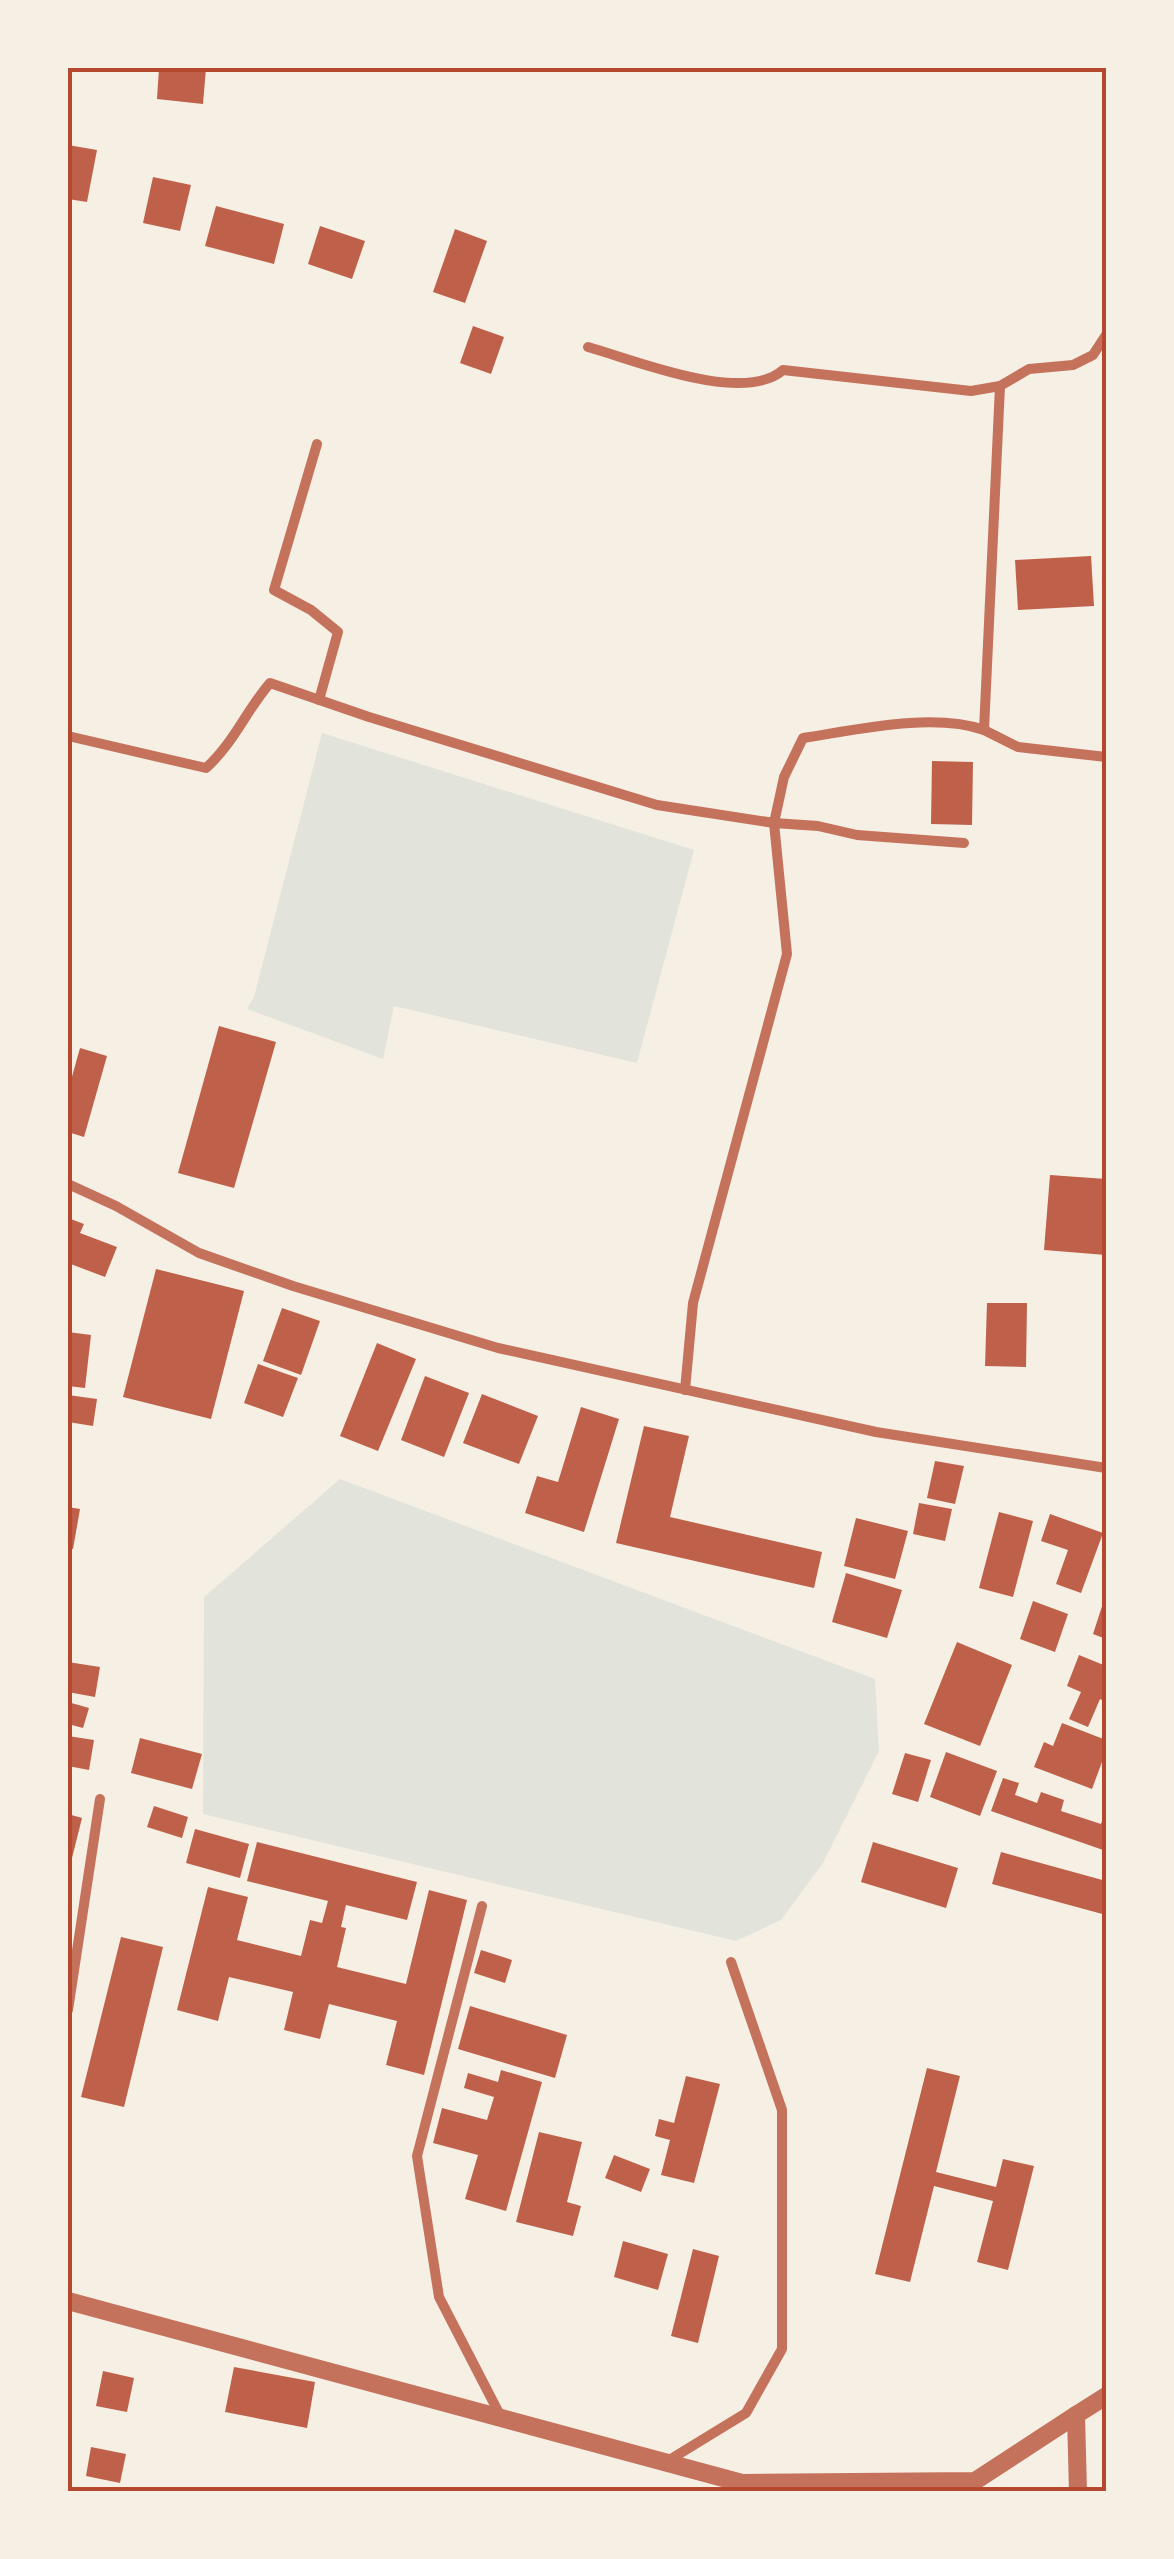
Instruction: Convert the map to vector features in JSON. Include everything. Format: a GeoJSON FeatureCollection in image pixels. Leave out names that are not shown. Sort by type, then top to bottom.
{"type":"FeatureCollection","features":[{"type":"Feature","properties":{"kind":"street"},"geometry":{"type":"LineString","coordinates":[[588,346],[720,384],[750,385],[773,378],[783,370],[971,390],[1000,386],[1029,368],[1073,365],[1093,355],[1106,335]]}},
{"type":"Feature","properties":{"kind":"street"},"geometry":{"type":"LineString","coordinates":[[984,730],[1000,386]]}},
{"type":"Feature","properties":{"kind":"street"},"geometry":{"type":"LineString","coordinates":[[317,444],[274,590],[312,610],[338,632],[319,700]]}},
{"type":"Feature","properties":{"kind":"street"},"geometry":{"type":"LineString","coordinates":[[68,736],[206,768],[225,751],[270,683],[657,805],[818,826],[856,835],[964,843]]}},
{"type":"Feature","properties":{"kind":"street"},"geometry":{"type":"LineString","coordinates":[[686,1390],[693,1303],[787,954],[774,823],[784,776],[803,738],[962,722],[1018,747],[1106,757]]}},
{"type":"Feature","properties":{"kind":"street"},"geometry":{"type":"LineString","coordinates":[[68,1184],[116,1206],[199,1254],[498,1348],[876,1432],[1106,1468]]}},
{"type":"Feature","properties":{"kind":"street"},"geometry":{"type":"LineString","coordinates":[[68,2010],[100,1799]]}},
{"type":"Feature","properties":{"kind":"street"},"geometry":{"type":"LineString","coordinates":[[482,1906],[416,2156],[440,2297],[501,2418]]}},
{"type":"Feature","properties":{"kind":"street"},"geometry":{"type":"LineString","coordinates":[[666,2462],[746,2413],[782,2349],[782,2110],[730,1962]]}},
{"type":"Feature","properties":{"kind":"street"},"geometry":{"type":"LineString","coordinates":[[68,2302],[742,2483],[975,2481],[1106,2396]]}},
{"type":"Feature","properties":{"kind":"street"},"geometry":{"type":"LineString","coordinates":[[1076,2415],[1078,2492]]}},
{"type":"Feature","properties":{"kind":"shaded area"},"geometry":{"type":"Polygon","coordinates":[[[322,733],[694,850],[637,1063],[394,1006],[383,1059],[247,1009],[254,997],[322,733]]]}},
{"type":"Feature","properties":{"kind":"shaded area"},"geometry":{"type":"Polygon","coordinates":[[[340,1479],[875,1679],[879,1751],[823,1863],[781,1920],[736,1941],[203,1814],[204,1597],[340,1479]]]}},
{"type":"Feature","properties":{"kind":"building"},"geometry":{"type":"Polygon","coordinates":[[[159,68],[206,68],[203,104],[157,99],[159,68]]]}},
{"type":"Feature","properties":{"kind":"building"},"geometry":{"type":"Polygon","coordinates":[[[68,145],[97,150],[87,202],[68,199],[68,145]]]}},
{"type":"Feature","properties":{"kind":"building"},"geometry":{"type":"Polygon","coordinates":[[[153,177],[191,185],[180,231],[143,223],[153,177]]]}},
{"type":"Feature","properties":{"kind":"building"},"geometry":{"type":"Polygon","coordinates":[[[216,206],[284,224],[274,264],[205,246],[216,206]]]}},
{"type":"Feature","properties":{"kind":"building"},"geometry":{"type":"Polygon","coordinates":[[[320,226],[365,241],[352,279],[308,264],[320,226]]]}},
{"type":"Feature","properties":{"kind":"building"},"geometry":{"type":"Polygon","coordinates":[[[455,229],[487,241],[465,303],[433,292],[455,229]]]}},
{"type":"Feature","properties":{"kind":"building"},"geometry":{"type":"Polygon","coordinates":[[[473,326],[504,337],[491,374],[460,363],[473,326]]]}},
{"type":"Feature","properties":{"kind":"building"},"geometry":{"type":"Polygon","coordinates":[[[1091,556],[1094,606],[1018,610],[1015,560],[1091,556]]]}},
{"type":"Feature","properties":{"kind":"building"},"geometry":{"type":"Polygon","coordinates":[[[932,761],[973,762],[972,825],[931,824],[932,761]]]}},
{"type":"Feature","properties":{"kind":"building"},"geometry":{"type":"Polygon","coordinates":[[[219,1026],[276,1042],[234,1188],[178,1173],[219,1026]]]}},
{"type":"Feature","properties":{"kind":"building"},"geometry":{"type":"Polygon","coordinates":[[[80,1048],[107,1056],[84,1137],[68,1132],[68,1091],[80,1048]]]}},
{"type":"Feature","properties":{"kind":"building"},"geometry":{"type":"Polygon","coordinates":[[[1050,1175],[1106,1179],[1106,1255],[1044,1250],[1050,1175]]]}},
{"type":"Feature","properties":{"kind":"building"},"geometry":{"type":"Polygon","coordinates":[[[68,1218],[84,1224],[80,1233],[117,1247],[105,1277],[68,1263],[68,1218]]]}},
{"type":"Feature","properties":{"kind":"building"},"geometry":{"type":"Polygon","coordinates":[[[156,1269],[244,1291],[211,1419],[123,1397],[156,1269]]]}},
{"type":"Feature","properties":{"kind":"building"},"geometry":{"type":"Polygon","coordinates":[[[987,1303],[1027,1303],[1026,1367],[985,1366],[987,1303]]]}},
{"type":"Feature","properties":{"kind":"building"},"geometry":{"type":"Polygon","coordinates":[[[282,1308],[320,1321],[301,1375],[263,1361],[282,1308]]]}},
{"type":"Feature","properties":{"kind":"building"},"geometry":{"type":"Polygon","coordinates":[[[68,1332],[91,1335],[85,1388],[68,1386],[68,1332]]]}},
{"type":"Feature","properties":{"kind":"building"},"geometry":{"type":"Polygon","coordinates":[[[377,1343],[416,1359],[378,1451],[340,1436],[377,1343]]]}},
{"type":"Feature","properties":{"kind":"building"},"geometry":{"type":"Polygon","coordinates":[[[258,1364],[298,1378],[283,1417],[244,1403],[258,1364]]]}},
{"type":"Feature","properties":{"kind":"building"},"geometry":{"type":"Polygon","coordinates":[[[425,1376],[469,1393],[444,1457],[401,1440],[425,1376]]]}},
{"type":"Feature","properties":{"kind":"building"},"geometry":{"type":"Polygon","coordinates":[[[482,1394],[538,1416],[519,1464],[463,1443],[482,1394]]]}},
{"type":"Feature","properties":{"kind":"building"},"geometry":{"type":"Polygon","coordinates":[[[68,1395],[97,1399],[93,1426],[68,1422],[68,1395]]]}},
{"type":"Feature","properties":{"kind":"building"},"geometry":{"type":"Polygon","coordinates":[[[581,1407],[619,1419],[584,1532],[525,1513],[537,1476],[558,1482],[581,1407]]]}},
{"type":"Feature","properties":{"kind":"building"},"geometry":{"type":"Polygon","coordinates":[[[644,1426],[689,1436],[670,1517],[822,1552],[814,1588],[616,1543],[644,1426]]]}},
{"type":"Feature","properties":{"kind":"building"},"geometry":{"type":"Polygon","coordinates":[[[935,1461],[964,1466],[955,1504],[927,1498],[935,1461]]]}},
{"type":"Feature","properties":{"kind":"building"},"geometry":{"type":"Polygon","coordinates":[[[919,1503],[952,1509],[945,1541],[913,1534],[919,1503]]]}},
{"type":"Feature","properties":{"kind":"building"},"geometry":{"type":"Polygon","coordinates":[[[68,1507],[80,1509],[73,1549],[68,1548],[68,1507]]]}},
{"type":"Feature","properties":{"kind":"building"},"geometry":{"type":"Polygon","coordinates":[[[999,1512],[1033,1521],[1013,1597],[979,1588],[999,1512]]]}},
{"type":"Feature","properties":{"kind":"building"},"geometry":{"type":"Polygon","coordinates":[[[1050,1514],[1103,1533],[1081,1593],[1056,1584],[1068,1550],[1041,1541],[1050,1514]]]}},
{"type":"Feature","properties":{"kind":"building"},"geometry":{"type":"Polygon","coordinates":[[[856,1518],[908,1531],[895,1579],[844,1566],[856,1518]]]}},
{"type":"Feature","properties":{"kind":"building"},"geometry":{"type":"Polygon","coordinates":[[[846,1573],[902,1590],[887,1638],[832,1622],[846,1573]]]}},
{"type":"Feature","properties":{"kind":"building"},"geometry":{"type":"Polygon","coordinates":[[[1106,1594],[1106,1639],[1093,1634],[1106,1594]]]}},
{"type":"Feature","properties":{"kind":"building"},"geometry":{"type":"Polygon","coordinates":[[[1033,1601],[1068,1614],[1055,1652],[1020,1639],[1033,1601]]]}},
{"type":"Feature","properties":{"kind":"building"},"geometry":{"type":"Polygon","coordinates":[[[957,1642],[1012,1665],[980,1746],[924,1724],[957,1642]]]}},
{"type":"Feature","properties":{"kind":"building"},"geometry":{"type":"Polygon","coordinates":[[[1079,1655],[1106,1666],[1106,1702],[1100,1699],[1088,1727],[1069,1719],[1081,1692],[1067,1686],[1079,1655]]]}},
{"type":"Feature","properties":{"kind":"building"},"geometry":{"type":"Polygon","coordinates":[[[68,1662],[100,1667],[95,1697],[68,1692],[68,1662]]]}},
{"type":"Feature","properties":{"kind":"building"},"geometry":{"type":"Polygon","coordinates":[[[68,1702],[89,1708],[83,1728],[68,1724],[68,1702]]]}},
{"type":"Feature","properties":{"kind":"building"},"geometry":{"type":"Polygon","coordinates":[[[1062,1723],[1106,1740],[1106,1751],[1092,1789],[1034,1767],[1044,1742],[1053,1746],[1062,1723]]]}},
{"type":"Feature","properties":{"kind":"building"},"geometry":{"type":"Polygon","coordinates":[[[68,1736],[94,1740],[89,1770],[68,1766],[68,1736]]]}},
{"type":"Feature","properties":{"kind":"building"},"geometry":{"type":"Polygon","coordinates":[[[140,1738],[202,1754],[192,1789],[131,1773],[140,1738]]]}},
{"type":"Feature","properties":{"kind":"building"},"geometry":{"type":"Polygon","coordinates":[[[946,1752],[997,1771],[980,1816],[930,1797],[946,1752]]]}},
{"type":"Feature","properties":{"kind":"building"},"geometry":{"type":"Polygon","coordinates":[[[905,1753],[931,1760],[918,1802],[892,1794],[905,1753]]]}},
{"type":"Feature","properties":{"kind":"building"},"geometry":{"type":"Polygon","coordinates":[[[1003,1778],[1019,1783],[1015,1795],[1037,1803],[1041,1792],[1064,1800],[1061,1811],[1101,1824],[1106,1810],[1106,1851],[991,1811],[1003,1778]]]}},
{"type":"Feature","properties":{"kind":"building"},"geometry":{"type":"Polygon","coordinates":[[[154,1806],[188,1817],[182,1838],[147,1827],[154,1806]]]}},
{"type":"Feature","properties":{"kind":"building"},"geometry":{"type":"Polygon","coordinates":[[[68,1814],[82,1818],[69,1870],[68,1870],[68,1814]]]}},
{"type":"Feature","properties":{"kind":"building"},"geometry":{"type":"Polygon","coordinates":[[[195,1829],[249,1844],[240,1878],[186,1863],[195,1829]]]}},
{"type":"Feature","properties":{"kind":"building"},"geometry":{"type":"Polygon","coordinates":[[[257,1842],[417,1882],[407,1920],[346,1905],[341,1927],[346,1928],[337,1967],[406,1984],[429,1890],[467,1900],[424,2075],[386,2065],[397,2021],[329,2004],[320,2039],[284,2030],[293,1992],[229,1977],[218,2021],[177,2010],[208,1887],[248,1897],[237,1940],[301,1956],[310,1920],[322,1923],[328,1901],[247,1881],[257,1842]]]}},
{"type":"Feature","properties":{"kind":"building"},"geometry":{"type":"Polygon","coordinates":[[[873,1842],[958,1868],[946,1908],[861,1882],[873,1842]]]}},
{"type":"Feature","properties":{"kind":"building"},"geometry":{"type":"Polygon","coordinates":[[[1001,1852],[1106,1881],[1106,1915],[992,1884],[1001,1852]]]}},
{"type":"Feature","properties":{"kind":"building"},"geometry":{"type":"Polygon","coordinates":[[[121,1937],[163,1947],[124,2107],[81,2097],[121,1937]]]}},
{"type":"Feature","properties":{"kind":"building"},"geometry":{"type":"Polygon","coordinates":[[[481,1950],[512,1960],[505,1983],[474,1973],[481,1950]]]}},
{"type":"Feature","properties":{"kind":"building"},"geometry":{"type":"Polygon","coordinates":[[[470,2006],[567,2035],[555,2078],[458,2049],[470,2006]]]}},
{"type":"Feature","properties":{"kind":"building"},"geometry":{"type":"Polygon","coordinates":[[[927,2068],[960,2076],[936,2172],[996,2187],[1003,2159],[1034,2166],[1008,2270],[977,2262],[993,2201],[934,2186],[910,2282],[875,2274],[927,2068]]]}},
{"type":"Feature","properties":{"kind":"building"},"geometry":{"type":"Polygon","coordinates":[[[501,2070],[542,2082],[506,2211],[465,2199],[478,2155],[433,2143],[442,2108],[487,2120],[494,2097],[464,2088],[468,2073],[498,2082],[501,2070]]]}},
{"type":"Feature","properties":{"kind":"building"},"geometry":{"type":"Polygon","coordinates":[[[686,2076],[720,2084],[694,2183],[661,2175],[670,2140],[655,2136],[659,2119],[674,2123],[686,2076]]]}},
{"type":"Feature","properties":{"kind":"building"},"geometry":{"type":"Polygon","coordinates":[[[539,2132],[582,2142],[567,2202],[581,2206],[573,2236],[516,2222],[539,2132]]]}},
{"type":"Feature","properties":{"kind":"building"},"geometry":{"type":"Polygon","coordinates":[[[614,2155],[650,2169],[641,2192],[605,2178],[614,2155]]]}},
{"type":"Feature","properties":{"kind":"building"},"geometry":{"type":"Polygon","coordinates":[[[623,2241],[668,2254],[658,2290],[614,2277],[623,2241]]]}},
{"type":"Feature","properties":{"kind":"building"},"geometry":{"type":"Polygon","coordinates":[[[693,2249],[719,2256],[698,2343],[671,2336],[693,2249]]]}},
{"type":"Feature","properties":{"kind":"building"},"geometry":{"type":"Polygon","coordinates":[[[234,2367],[315,2382],[307,2428],[225,2412],[234,2367]]]}},
{"type":"Feature","properties":{"kind":"building"},"geometry":{"type":"Polygon","coordinates":[[[103,2371],[134,2378],[127,2412],[96,2406],[103,2371]]]}},
{"type":"Feature","properties":{"kind":"building"},"geometry":{"type":"Polygon","coordinates":[[[91,2447],[126,2454],[120,2483],[86,2476],[91,2447]]]}}]}
